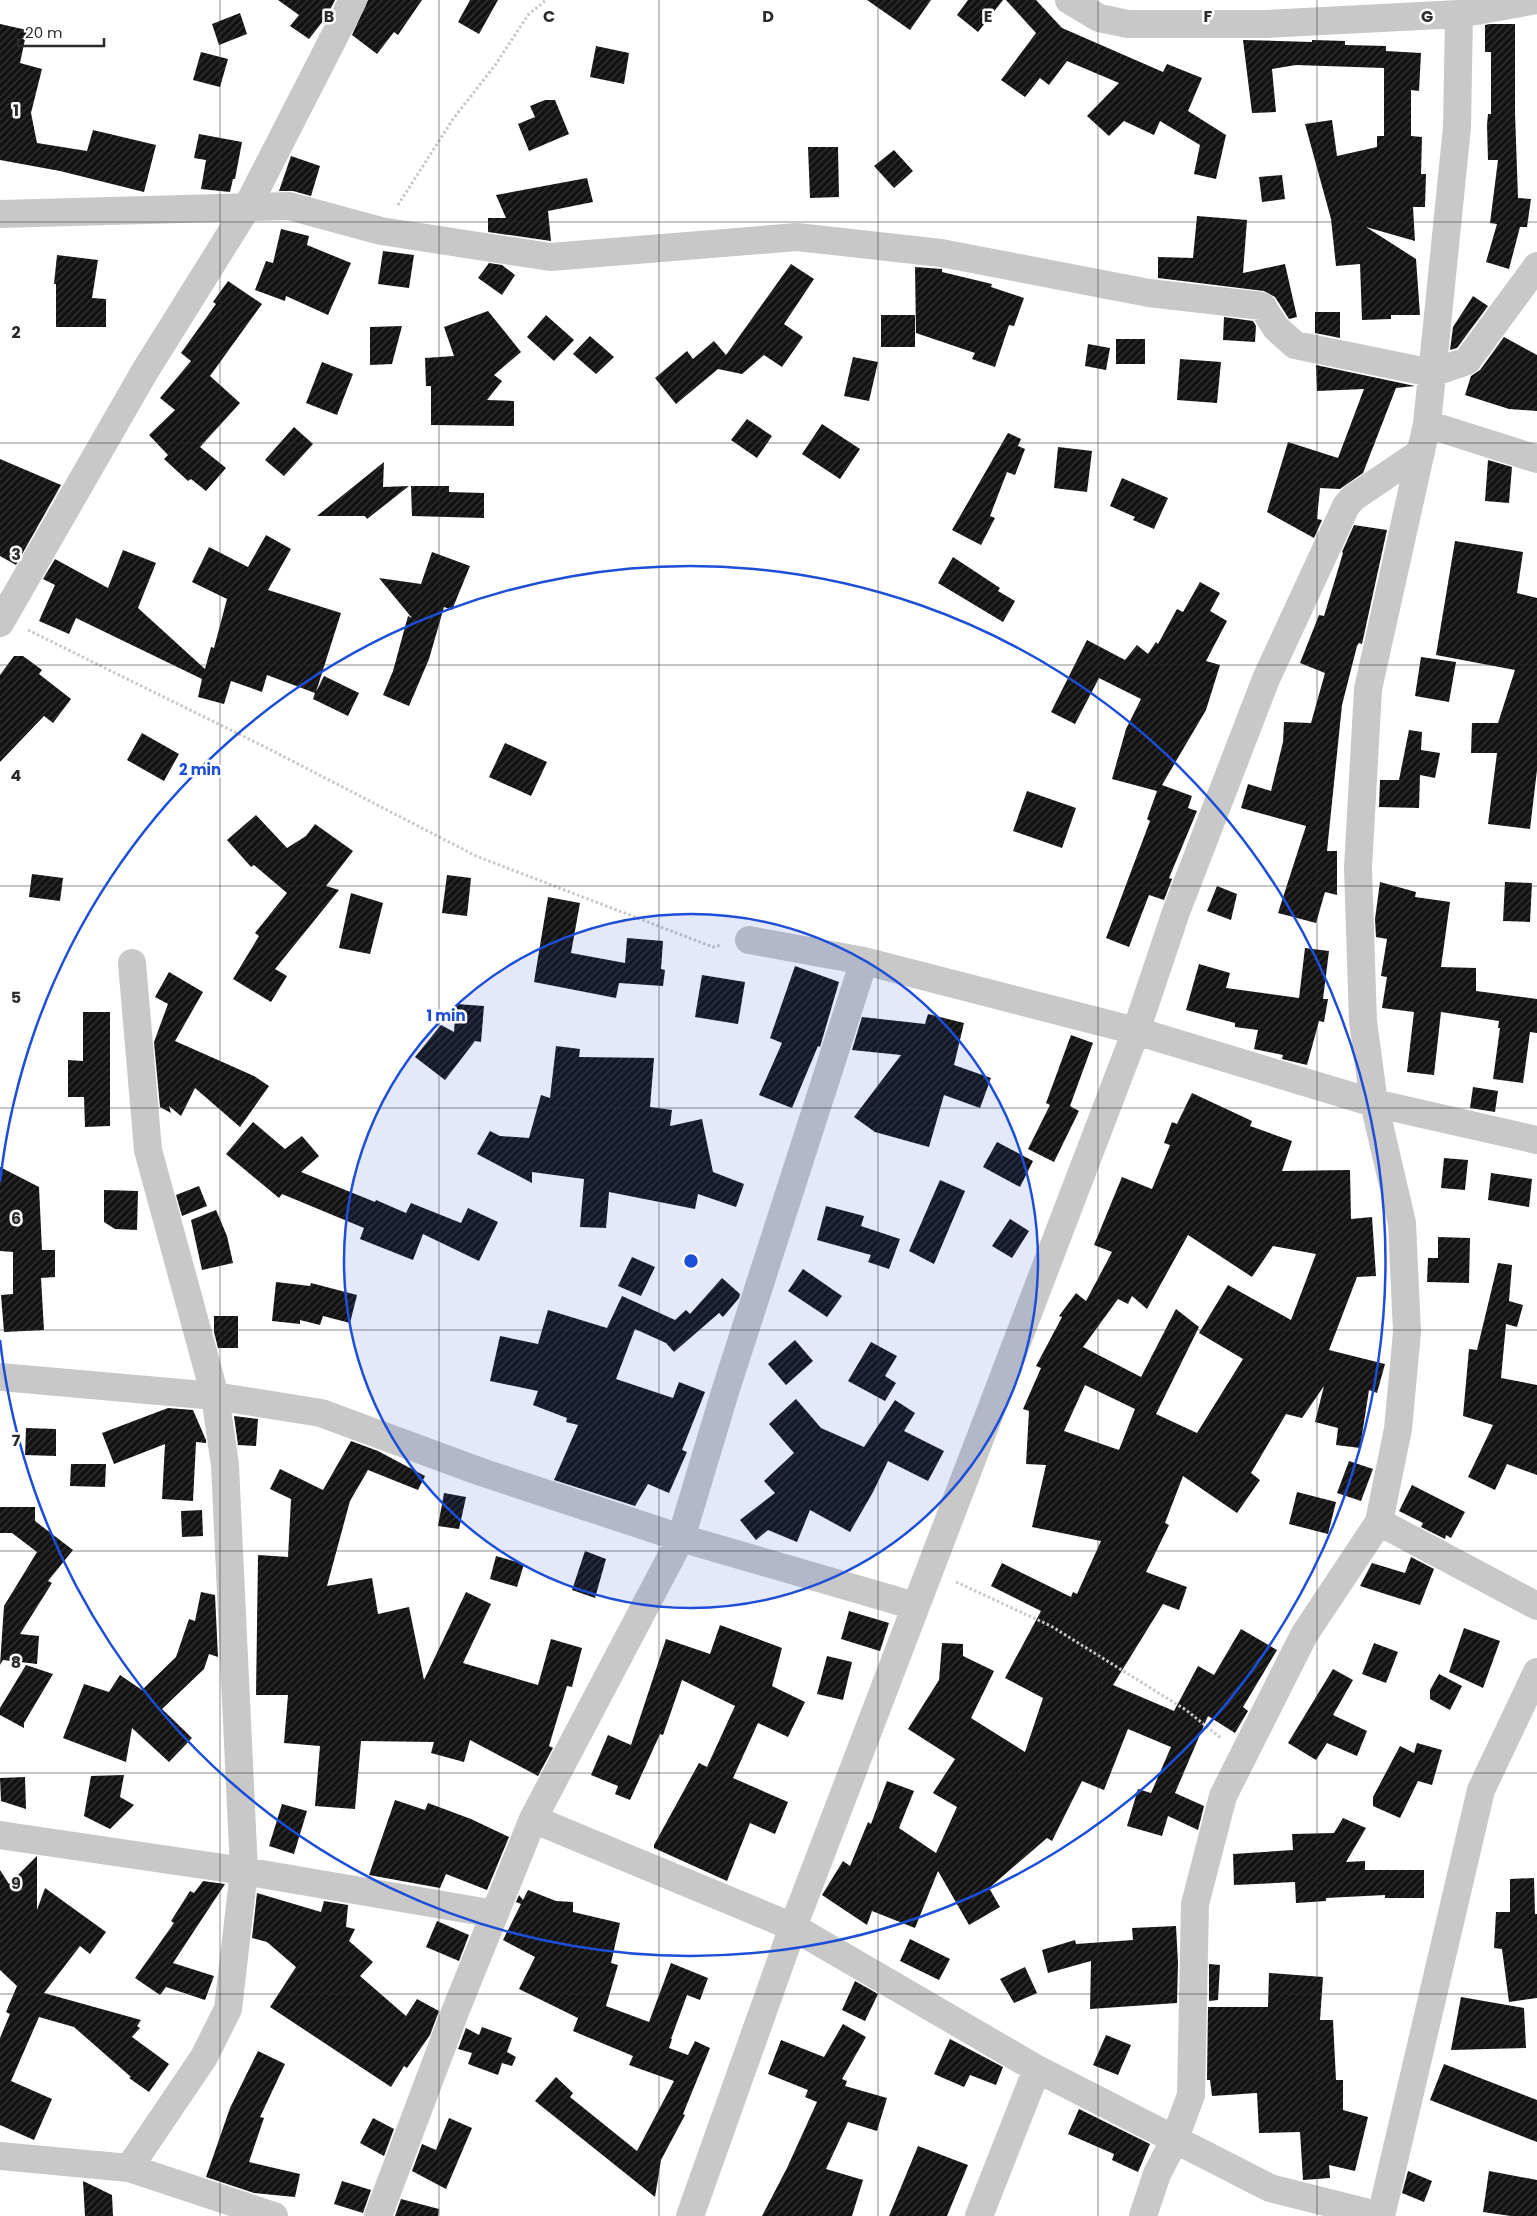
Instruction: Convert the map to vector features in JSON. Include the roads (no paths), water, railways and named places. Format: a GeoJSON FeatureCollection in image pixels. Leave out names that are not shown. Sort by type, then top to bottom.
{"type":"FeatureCollection","features":[{"type":"Feature","properties":{"kind":"street"},"geometry":{"type":"LineString","coordinates":[[1,620],[145,370],[246,209],[353,0]]}},
{"type":"Feature","properties":{"kind":"street"},"geometry":{"type":"LineString","coordinates":[[1069,0],[1099,18],[1128,24],[1266,24],[1460,14],[1537,0]]}},
{"type":"Feature","properties":{"kind":"street"},"geometry":{"type":"LineString","coordinates":[[1143,2216],[1157,2174],[1174,2141],[1191,2094],[1195,1904],[1223,1796],[1304,1635],[1379,1522],[1398,1429],[1407,1332],[1402,1223],[1374,1103],[1363,1021],[1358,868],[1366,707],[1427,424],[1457,127],[1460,14]]}},
{"type":"Feature","properties":{"kind":"street"},"geometry":{"type":"LineString","coordinates":[[0,214],[246,209],[289,206],[381,231],[550,257],[797,237],[941,253],[1149,293],[1262,306],[1276,328],[1295,345],[1432,373],[1467,361],[1537,266]]}},
{"type":"Feature","properties":{"kind":"street"},"geometry":{"type":"LineString","coordinates":[[1427,424],[1502,450],[1537,459]]}},
{"type":"Feature","properties":{"kind":"street"},"geometry":{"type":"LineString","coordinates":[[690,2216],[793,1926],[928,1569],[1136,1031],[1176,912],[1266,679],[1341,516],[1353,498],[1421,452]]}},
{"type":"Feature","properties":{"kind":"street"},"geometry":{"type":"LineString","coordinates":[[749,940],[864,961],[1136,1031],[1374,1103],[1537,1140]]}},
{"type":"Feature","properties":{"kind":"street"},"geometry":{"type":"LineString","coordinates":[[378,2216],[455,2012],[533,1819],[681,1538],[725,1392],[864,961]]}},
{"type":"Feature","properties":{"kind":"street"},"geometry":{"type":"LineString","coordinates":[[129,2168],[204,2057],[228,2009],[244,1871],[225,1465],[215,1396],[148,1150],[132,963]]}},
{"type":"Feature","properties":{"kind":"street"},"geometry":{"type":"LineString","coordinates":[[0,1377],[215,1396],[321,1413],[481,1472],[681,1538],[914,1606]]}},
{"type":"Feature","properties":{"kind":"street"},"geometry":{"type":"LineString","coordinates":[[1379,1522],[1537,1606]]}},
{"type":"Feature","properties":{"kind":"street"},"geometry":{"type":"LineString","coordinates":[[533,1819],[793,1926],[1037,2069],[1174,2141],[1270,2188],[1381,2216],[1481,1790],[1537,1672]]}},
{"type":"Feature","properties":{"kind":"street"},"geometry":{"type":"LineString","coordinates":[[0,1836],[244,1871],[495,1914]]}},
{"type":"Feature","properties":{"kind":"street"},"geometry":{"type":"LineString","coordinates":[[979,2216],[1037,2069]]}},
{"type":"Feature","properties":{"kind":"street"},"geometry":{"type":"LineString","coordinates":[[0,2156],[129,2168],[274,2216]]}}]}
